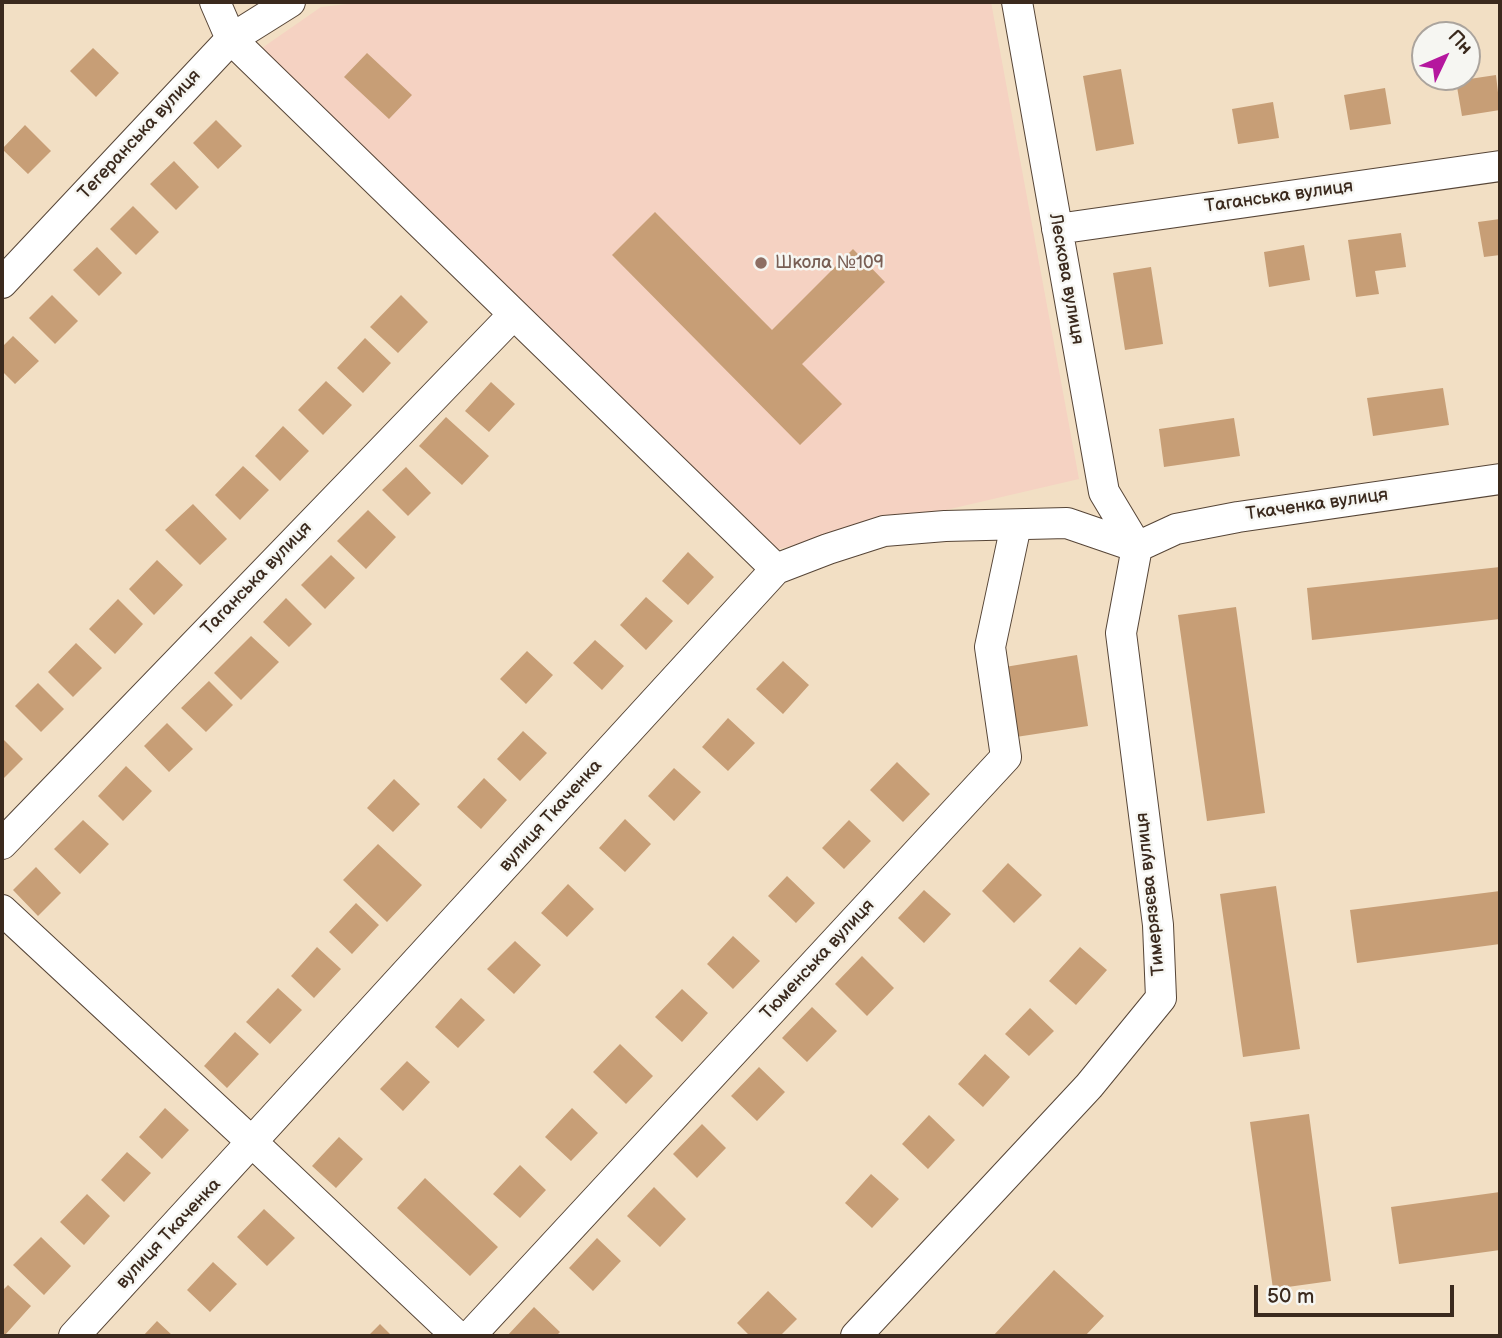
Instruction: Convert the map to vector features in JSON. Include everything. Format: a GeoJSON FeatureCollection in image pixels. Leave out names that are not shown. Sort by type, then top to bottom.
{"type":"FeatureCollection","features":[{"type":"Feature","properties":{"kind":"street"},"geometry":{"type":"LineString","coordinates":[[215,2],[231,39],[776,569]]}},
{"type":"Feature","properties":{"kind":"street","name":"Тегеранська вулиця"},"geometry":{"type":"LineString","coordinates":[[2,283],[231,39],[290,2]]}},
{"type":"Feature","properties":{"kind":"street","name":"Лескова вулиця"},"geometry":{"type":"LineString","coordinates":[[1017,2],[1104,492],[1137,547]]}},
{"type":"Feature","properties":{"kind":"street","name":"Таганська вулиця"},"geometry":{"type":"LineString","coordinates":[[1057,229],[1500,166]]}},
{"type":"Feature","properties":{"kind":"street","name":"Таганська вулиця"},"geometry":{"type":"LineString","coordinates":[[2,844],[513,315]]}},
{"type":"Feature","properties":{"kind":"street","name":"Ткаченка вулиця"},"geometry":{"type":"LineString","coordinates":[[1137,547],[1176,529],[1238,516],[1500,479]]}},
{"type":"Feature","properties":{"kind":"street","name":"вулиця Ткаченка"},"geometry":{"type":"LineString","coordinates":[[74,1336],[776,569],[884,531],[945,526],[1067,523],[1137,547]]}},
{"type":"Feature","properties":{"kind":"street","name":"Тюменська вулиця"},"geometry":{"type":"LineString","coordinates":[[470,1336],[1006,757],[990,647],[1016,526]]}},
{"type":"Feature","properties":{"kind":"street","name":"Тимерязєва вулиця"},"geometry":{"type":"LineString","coordinates":[[856,1336],[1089,1086],[1161,998],[1158,925],[1121,633],[1137,547]]}},
{"type":"Feature","properties":{"kind":"street"},"geometry":{"type":"LineString","coordinates":[[2,910],[457,1336]]}},
{"type":"Feature","properties":{"kind":"shaded area","name":"Школа №109"},"geometry":{"type":"Polygon","coordinates":[[[366,2],[991,2],[1079,479],[778,549],[262,48],[321,7],[366,2]]]}},
{"type":"Feature","properties":{"kind":"building"},"geometry":{"type":"Polygon","coordinates":[[[93,48],[119,73],[96,97],[70,71],[93,48]]]}},
{"type":"Feature","properties":{"kind":"building"},"geometry":{"type":"Polygon","coordinates":[[[367,53],[412,95],[389,119],[344,77],[367,53]]]}},
{"type":"Feature","properties":{"kind":"building"},"geometry":{"type":"Polygon","coordinates":[[[1121,69],[1134,144],[1096,151],[1083,76],[1121,69]]]}},
{"type":"Feature","properties":{"kind":"building"},"geometry":{"type":"Polygon","coordinates":[[[1496,75],[1500,110],[1462,116],[1458,91],[1481,91],[1481,77],[1496,75]]]}},
{"type":"Feature","properties":{"kind":"building"},"geometry":{"type":"Polygon","coordinates":[[[1385,88],[1391,124],[1350,130],[1344,95],[1385,88]]]}},
{"type":"Feature","properties":{"kind":"building"},"geometry":{"type":"Polygon","coordinates":[[[1273,102],[1279,138],[1238,144],[1232,109],[1273,102]]]}},
{"type":"Feature","properties":{"kind":"building"},"geometry":{"type":"Polygon","coordinates":[[[216,120],[242,146],[218,169],[193,143],[216,120]]]}},
{"type":"Feature","properties":{"kind":"building"},"geometry":{"type":"Polygon","coordinates":[[[25,125],[51,151],[28,174],[2,149],[25,125]]]}},
{"type":"Feature","properties":{"kind":"building"},"geometry":{"type":"Polygon","coordinates":[[[174,161],[199,187],[176,210],[150,184],[174,161]]]}},
{"type":"Feature","properties":{"kind":"building"},"geometry":{"type":"Polygon","coordinates":[[[133,206],[159,232],[136,255],[110,229],[133,206]]]}},
{"type":"Feature","properties":{"kind":"building"},"geometry":{"type":"Polygon","coordinates":[[[655,212],[772,330],[853,249],[885,282],[802,364],[842,404],[800,445],[612,255],[655,212]]]}},
{"type":"Feature","properties":{"kind":"building"},"geometry":{"type":"Polygon","coordinates":[[[1500,219],[1500,255],[1484,257],[1478,222],[1500,219]]]}},
{"type":"Feature","properties":{"kind":"building"},"geometry":{"type":"Polygon","coordinates":[[[1401,233],[1406,267],[1375,271],[1379,294],[1356,297],[1348,240],[1401,233]]]}},
{"type":"Feature","properties":{"kind":"building"},"geometry":{"type":"Polygon","coordinates":[[[1304,245],[1310,280],[1269,287],[1264,252],[1304,245]]]}},
{"type":"Feature","properties":{"kind":"building"},"geometry":{"type":"Polygon","coordinates":[[[97,247],[122,273],[99,296],[73,270],[97,247]]]}},
{"type":"Feature","properties":{"kind":"building"},"geometry":{"type":"Polygon","coordinates":[[[1151,267],[1163,344],[1125,350],[1113,273],[1151,267]]]}},
{"type":"Feature","properties":{"kind":"building"},"geometry":{"type":"Polygon","coordinates":[[[52,295],[78,321],[55,344],[29,318],[52,295]]]}},
{"type":"Feature","properties":{"kind":"building"},"geometry":{"type":"Polygon","coordinates":[[[401,295],[428,322],[398,353],[370,327],[401,295]]]}},
{"type":"Feature","properties":{"kind":"building"},"geometry":{"type":"Polygon","coordinates":[[[13,336],[39,361],[15,384],[2,371],[2,347],[13,336]]]}},
{"type":"Feature","properties":{"kind":"building"},"geometry":{"type":"Polygon","coordinates":[[[365,338],[391,363],[363,393],[337,368],[365,338]]]}},
{"type":"Feature","properties":{"kind":"building"},"geometry":{"type":"Polygon","coordinates":[[[326,381],[352,405],[323,435],[298,410],[326,381]]]}},
{"type":"Feature","properties":{"kind":"building"},"geometry":{"type":"Polygon","coordinates":[[[491,382],[515,404],[489,432],[465,411],[491,382]]]}},
{"type":"Feature","properties":{"kind":"building"},"geometry":{"type":"Polygon","coordinates":[[[1443,388],[1449,425],[1373,436],[1367,398],[1443,388]]]}},
{"type":"Feature","properties":{"kind":"building"},"geometry":{"type":"Polygon","coordinates":[[[446,417],[489,456],[462,485],[419,446],[446,417]]]}},
{"type":"Feature","properties":{"kind":"building"},"geometry":{"type":"Polygon","coordinates":[[[1234,418],[1240,456],[1164,467],[1159,429],[1234,418]]]}},
{"type":"Feature","properties":{"kind":"building"},"geometry":{"type":"Polygon","coordinates":[[[283,426],[309,451],[280,481],[255,456],[283,426]]]}},
{"type":"Feature","properties":{"kind":"building"},"geometry":{"type":"Polygon","coordinates":[[[243,466],[269,490],[240,520],[215,495],[243,466]]]}},
{"type":"Feature","properties":{"kind":"building"},"geometry":{"type":"Polygon","coordinates":[[[406,467],[431,493],[408,516],[382,490],[406,467]]]}},
{"type":"Feature","properties":{"kind":"building"},"geometry":{"type":"Polygon","coordinates":[[[193,504],[227,539],[200,565],[165,530],[193,504]]]}},
{"type":"Feature","properties":{"kind":"building"},"geometry":{"type":"Polygon","coordinates":[[[368,510],[396,537],[366,569],[337,541],[368,510]]]}},
{"type":"Feature","properties":{"kind":"building"},"geometry":{"type":"Polygon","coordinates":[[[688,552],[714,577],[688,605],[662,581],[688,552]]]}},
{"type":"Feature","properties":{"kind":"building"},"geometry":{"type":"Polygon","coordinates":[[[331,555],[355,578],[325,609],[301,585],[331,555]]]}},
{"type":"Feature","properties":{"kind":"building"},"geometry":{"type":"Polygon","coordinates":[[[157,560],[183,585],[154,615],[129,589],[157,560]]]}},
{"type":"Feature","properties":{"kind":"building"},"geometry":{"type":"Polygon","coordinates":[[[1500,567],[1500,619],[1312,640],[1307,588],[1500,567]]]}},
{"type":"Feature","properties":{"kind":"building"},"geometry":{"type":"Polygon","coordinates":[[[646,597],[673,621],[646,650],[620,625],[646,597]]]}},
{"type":"Feature","properties":{"kind":"building"},"geometry":{"type":"Polygon","coordinates":[[[286,598],[312,624],[289,647],[263,622],[286,598]]]}},
{"type":"Feature","properties":{"kind":"building"},"geometry":{"type":"Polygon","coordinates":[[[118,599],[143,624],[115,654],[89,629],[118,599]]]}},
{"type":"Feature","properties":{"kind":"building"},"geometry":{"type":"Polygon","coordinates":[[[1236,607],[1265,813],[1207,821],[1178,615],[1236,607]]]}},
{"type":"Feature","properties":{"kind":"building"},"geometry":{"type":"Polygon","coordinates":[[[251,636],[279,662],[241,700],[214,673],[251,636]]]}},
{"type":"Feature","properties":{"kind":"building"},"geometry":{"type":"Polygon","coordinates":[[[595,640],[624,666],[602,690],[573,663],[595,640]]]}},
{"type":"Feature","properties":{"kind":"building"},"geometry":{"type":"Polygon","coordinates":[[[76,643],[102,668],[73,697],[48,672],[76,643]]]}},
{"type":"Feature","properties":{"kind":"building"},"geometry":{"type":"Polygon","coordinates":[[[527,651],[553,675],[526,704],[500,679],[527,651]]]}},
{"type":"Feature","properties":{"kind":"building"},"geometry":{"type":"Polygon","coordinates":[[[1077,655],[1088,726],[1016,737],[1005,667],[1077,655]]]}},
{"type":"Feature","properties":{"kind":"building"},"geometry":{"type":"Polygon","coordinates":[[[783,661],[809,685],[783,714],[756,689],[783,661]]]}},
{"type":"Feature","properties":{"kind":"building"},"geometry":{"type":"Polygon","coordinates":[[[209,681],[233,705],[206,732],[181,708],[209,681]]]}},
{"type":"Feature","properties":{"kind":"building"},"geometry":{"type":"Polygon","coordinates":[[[38,683],[64,709],[41,732],[15,706],[38,683]]]}},
{"type":"Feature","properties":{"kind":"building"},"geometry":{"type":"Polygon","coordinates":[[[728,718],[755,743],[728,771],[702,747],[728,718]]]}},
{"type":"Feature","properties":{"kind":"building"},"geometry":{"type":"Polygon","coordinates":[[[167,723],[193,749],[169,772],[144,746],[167,723]]]}},
{"type":"Feature","properties":{"kind":"building"},"geometry":{"type":"Polygon","coordinates":[[[523,731],[547,753],[520,781],[497,759],[523,731]]]}},
{"type":"Feature","properties":{"kind":"building"},"geometry":{"type":"Polygon","coordinates":[[[2,738],[23,759],[2,780],[2,738]]]}},
{"type":"Feature","properties":{"kind":"building"},"geometry":{"type":"Polygon","coordinates":[[[897,762],[930,794],[903,822],[870,790],[897,762]]]}},
{"type":"Feature","properties":{"kind":"building"},"geometry":{"type":"Polygon","coordinates":[[[126,766],[152,791],[123,821],[98,796],[126,766]]]}},
{"type":"Feature","properties":{"kind":"building"},"geometry":{"type":"Polygon","coordinates":[[[674,768],[701,792],[674,821],[648,796],[674,768]]]}},
{"type":"Feature","properties":{"kind":"building"},"geometry":{"type":"Polygon","coordinates":[[[484,778],[507,800],[481,829],[457,807],[484,778]]]}},
{"type":"Feature","properties":{"kind":"building"},"geometry":{"type":"Polygon","coordinates":[[[394,779],[420,804],[393,832],[367,808],[394,779]]]}},
{"type":"Feature","properties":{"kind":"building"},"geometry":{"type":"Polygon","coordinates":[[[625,819],[651,844],[625,872],[599,848],[625,819]]]}},
{"type":"Feature","properties":{"kind":"building"},"geometry":{"type":"Polygon","coordinates":[[[83,820],[109,844],[80,874],[54,849],[83,820]]]}},
{"type":"Feature","properties":{"kind":"building"},"geometry":{"type":"Polygon","coordinates":[[[849,820],[871,841],[844,869],[822,848],[849,820]]]}},
{"type":"Feature","properties":{"kind":"building"},"geometry":{"type":"Polygon","coordinates":[[[378,844],[422,885],[387,922],[343,880],[378,844]]]}},
{"type":"Feature","properties":{"kind":"building"},"geometry":{"type":"Polygon","coordinates":[[[1008,863],[1042,895],[1014,923],[982,891],[1008,863]]]}},
{"type":"Feature","properties":{"kind":"building"},"geometry":{"type":"Polygon","coordinates":[[[36,867],[61,893],[38,916],[13,890],[36,867]]]}},
{"type":"Feature","properties":{"kind":"building"},"geometry":{"type":"Polygon","coordinates":[[[787,876],[815,903],[796,923],[768,896],[787,876]]]}},
{"type":"Feature","properties":{"kind":"building"},"geometry":{"type":"Polygon","coordinates":[[[568,884],[594,909],[567,937],[541,913],[568,884]]]}},
{"type":"Feature","properties":{"kind":"building"},"geometry":{"type":"Polygon","coordinates":[[[1276,886],[1300,1049],[1243,1057],[1220,894],[1276,886]]]}},
{"type":"Feature","properties":{"kind":"building"},"geometry":{"type":"Polygon","coordinates":[[[924,890],[951,914],[924,943],[898,918],[924,890]]]}},
{"type":"Feature","properties":{"kind":"building"},"geometry":{"type":"Polygon","coordinates":[[[1500,891],[1500,944],[1357,963],[1350,910],[1500,891]]]}},
{"type":"Feature","properties":{"kind":"building"},"geometry":{"type":"Polygon","coordinates":[[[356,903],[379,925],[352,954],[329,932],[356,903]]]}},
{"type":"Feature","properties":{"kind":"building"},"geometry":{"type":"Polygon","coordinates":[[[733,936],[760,961],[733,989],[707,964],[733,936]]]}},
{"type":"Feature","properties":{"kind":"building"},"geometry":{"type":"Polygon","coordinates":[[[515,941],[541,965],[514,994],[487,969],[515,941]]]}},
{"type":"Feature","properties":{"kind":"building"},"geometry":{"type":"Polygon","coordinates":[[[317,947],[341,969],[314,998],[291,976],[317,947]]]}},
{"type":"Feature","properties":{"kind":"building"},"geometry":{"type":"Polygon","coordinates":[[[1080,947],[1107,970],[1076,1005],[1049,981],[1080,947]]]}},
{"type":"Feature","properties":{"kind":"building"},"geometry":{"type":"Polygon","coordinates":[[[862,956],[894,988],[867,1016],[835,984],[862,956]]]}},
{"type":"Feature","properties":{"kind":"building"},"geometry":{"type":"Polygon","coordinates":[[[278,988],[302,1010],[270,1044],[246,1022],[278,988]]]}},
{"type":"Feature","properties":{"kind":"building"},"geometry":{"type":"Polygon","coordinates":[[[682,989],[708,1013],[682,1042],[655,1017],[682,989]]]}},
{"type":"Feature","properties":{"kind":"building"},"geometry":{"type":"Polygon","coordinates":[[[461,998],[485,1020],[458,1048],[435,1027],[461,998]]]}},
{"type":"Feature","properties":{"kind":"building"},"geometry":{"type":"Polygon","coordinates":[[[812,1007],[837,1031],[807,1062],[782,1038],[812,1007]]]}},
{"type":"Feature","properties":{"kind":"building"},"geometry":{"type":"Polygon","coordinates":[[[1030,1008],[1054,1031],[1029,1056],[1005,1034],[1030,1008]]]}},
{"type":"Feature","properties":{"kind":"building"},"geometry":{"type":"Polygon","coordinates":[[[235,1032],[259,1054],[227,1088],[204,1066],[235,1032]]]}},
{"type":"Feature","properties":{"kind":"building"},"geometry":{"type":"Polygon","coordinates":[[[620,1044],[653,1076],[626,1104],[593,1072],[620,1044]]]}},
{"type":"Feature","properties":{"kind":"building"},"geometry":{"type":"Polygon","coordinates":[[[985,1054],[1010,1077],[983,1107],[958,1084],[985,1054]]]}},
{"type":"Feature","properties":{"kind":"building"},"geometry":{"type":"Polygon","coordinates":[[[407,1061],[430,1082],[403,1111],[380,1089],[407,1061]]]}},
{"type":"Feature","properties":{"kind":"building"},"geometry":{"type":"Polygon","coordinates":[[[759,1067],[785,1092],[757,1121],[731,1096],[759,1067]]]}},
{"type":"Feature","properties":{"kind":"building"},"geometry":{"type":"Polygon","coordinates":[[[165,1108],[189,1130],[162,1159],[139,1137],[165,1108]]]}},
{"type":"Feature","properties":{"kind":"building"},"geometry":{"type":"Polygon","coordinates":[[[572,1108],[598,1133],[571,1161],[545,1137],[572,1108]]]}},
{"type":"Feature","properties":{"kind":"building"},"geometry":{"type":"Polygon","coordinates":[[[1309,1114],[1331,1281],[1273,1289],[1250,1122],[1309,1114]]]}},
{"type":"Feature","properties":{"kind":"building"},"geometry":{"type":"Polygon","coordinates":[[[929,1115],[955,1140],[928,1169],[902,1144],[929,1115]]]}},
{"type":"Feature","properties":{"kind":"building"},"geometry":{"type":"Polygon","coordinates":[[[702,1124],[726,1148],[697,1178],[673,1154],[702,1124]]]}},
{"type":"Feature","properties":{"kind":"building"},"geometry":{"type":"Polygon","coordinates":[[[339,1137],[363,1159],[336,1188],[312,1166],[339,1137]]]}},
{"type":"Feature","properties":{"kind":"building"},"geometry":{"type":"Polygon","coordinates":[[[127,1152],[151,1173],[124,1202],[101,1180],[127,1152]]]}},
{"type":"Feature","properties":{"kind":"building"},"geometry":{"type":"Polygon","coordinates":[[[520,1165],[546,1190],[520,1218],[493,1194],[520,1165]]]}},
{"type":"Feature","properties":{"kind":"building"},"geometry":{"type":"Polygon","coordinates":[[[871,1174],[899,1199],[872,1228],[845,1203],[871,1174]]]}},
{"type":"Feature","properties":{"kind":"building"},"geometry":{"type":"Polygon","coordinates":[[[425,1178],[498,1247],[470,1276],[397,1208],[425,1178]]]}},
{"type":"Feature","properties":{"kind":"building"},"geometry":{"type":"Polygon","coordinates":[[[654,1187],[686,1219],[660,1247],[627,1216],[654,1187]]]}},
{"type":"Feature","properties":{"kind":"building"},"geometry":{"type":"Polygon","coordinates":[[[1500,1192],[1500,1250],[1399,1264],[1391,1207],[1500,1192]]]}},
{"type":"Feature","properties":{"kind":"building"},"geometry":{"type":"Polygon","coordinates":[[[87,1194],[110,1216],[84,1245],[60,1222],[87,1194]]]}},
{"type":"Feature","properties":{"kind":"building"},"geometry":{"type":"Polygon","coordinates":[[[264,1209],[295,1238],[267,1266],[237,1237],[264,1209]]]}},
{"type":"Feature","properties":{"kind":"building"},"geometry":{"type":"Polygon","coordinates":[[[41,1237],[71,1266],[44,1295],[13,1265],[41,1237]]]}},
{"type":"Feature","properties":{"kind":"building"},"geometry":{"type":"Polygon","coordinates":[[[597,1238],[621,1261],[593,1291],[569,1268],[597,1238]]]}},
{"type":"Feature","properties":{"kind":"building"},"geometry":{"type":"Polygon","coordinates":[[[213,1262],[237,1284],[210,1312],[187,1290],[213,1262]]]}},
{"type":"Feature","properties":{"kind":"building"},"geometry":{"type":"Polygon","coordinates":[[[1054,1270],[1104,1316],[1085,1336],[993,1336],[1054,1270]]]}},
{"type":"Feature","properties":{"kind":"building"},"geometry":{"type":"Polygon","coordinates":[[[8,1285],[31,1306],[5,1335],[2,1333],[2,1291],[8,1285]]]}},
{"type":"Feature","properties":{"kind":"building"},"geometry":{"type":"Polygon","coordinates":[[[768,1291],[797,1319],[780,1336],[750,1336],[737,1323],[768,1291]]]}},
{"type":"Feature","properties":{"kind":"building"},"geometry":{"type":"Polygon","coordinates":[[[534,1307],[560,1332],[556,1336],[507,1336],[534,1307]]]}},
{"type":"Feature","properties":{"kind":"building"},"geometry":{"type":"Polygon","coordinates":[[[157,1321],[173,1336],[143,1336],[157,1321]]]}},
{"type":"Feature","properties":{"kind":"building"},"geometry":{"type":"Polygon","coordinates":[[[380,1324],[392,1336],[368,1336],[380,1324]]]}},
{"type":"Feature","properties":{"kind":"place","name":"Школа №109"},"geometry":{"type":"Point","coordinates":[761,263]}}]}
